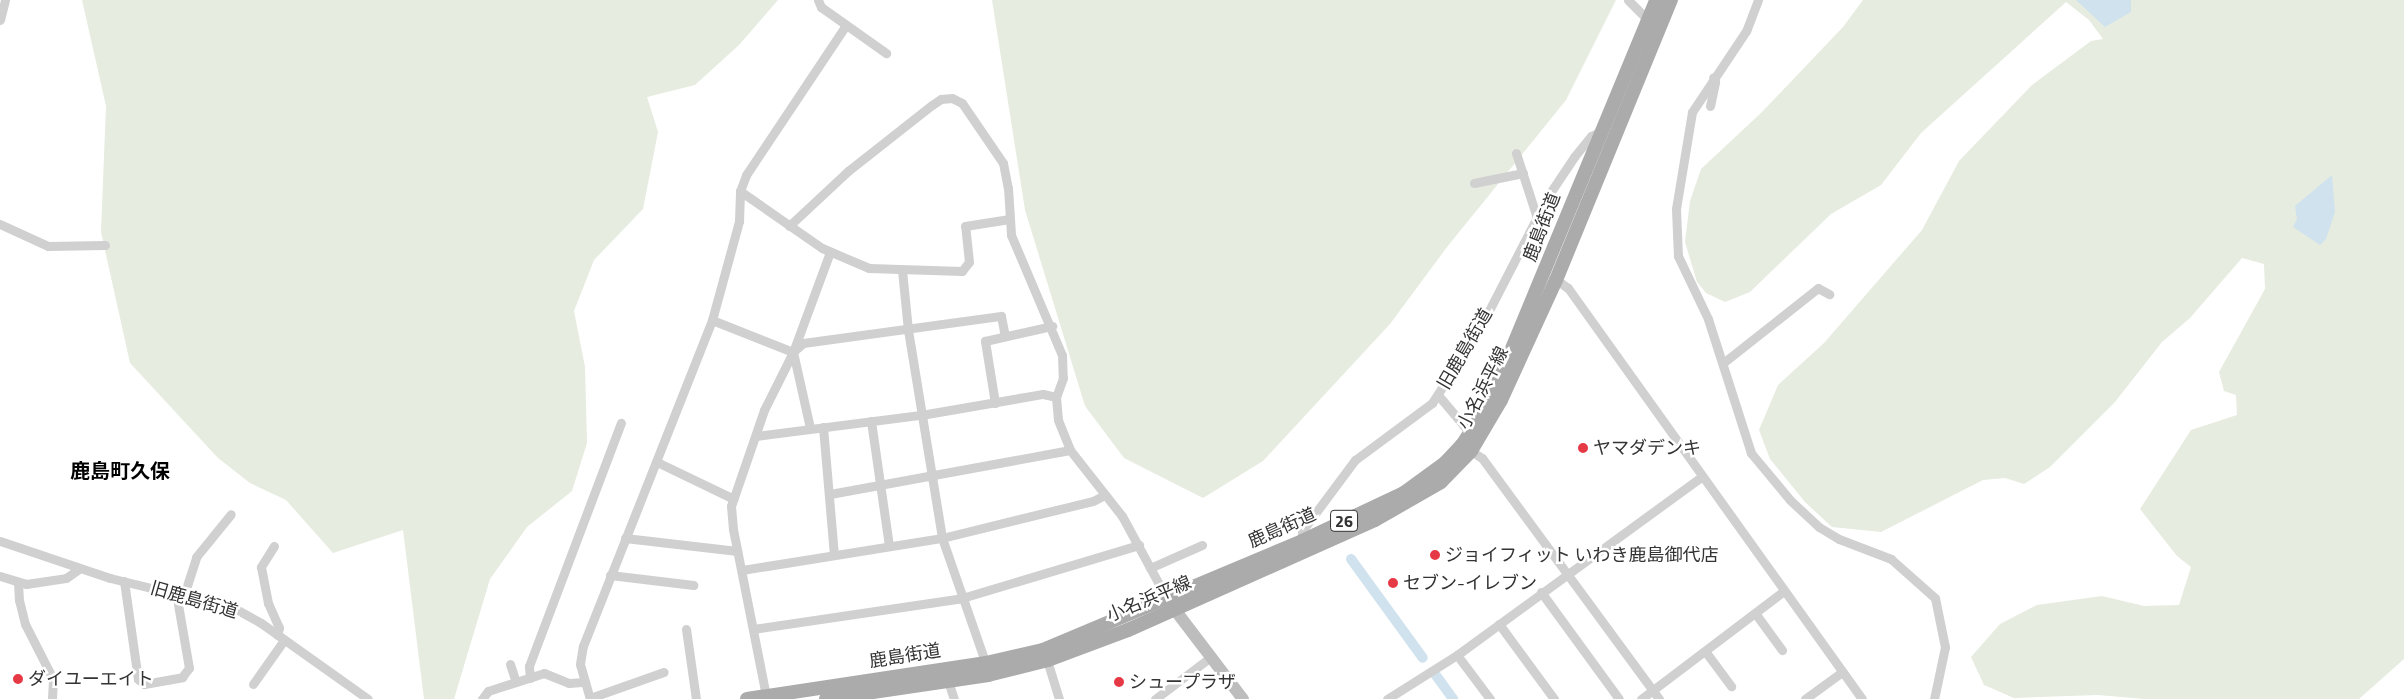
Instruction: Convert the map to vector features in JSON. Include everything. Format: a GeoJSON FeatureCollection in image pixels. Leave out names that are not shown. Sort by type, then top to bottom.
{"type":"FeatureCollection","features":[{"type":"Feature","properties":{"kind":"main road","name":"鹿島街道"},"geometry":{"type":"LineString","coordinates":[[1171,604],[1404,493],[1467,448],[1470,433],[1489,404],[1550,277],[1600,132],[1656,0]]}},
{"type":"Feature","properties":{"kind":"main road","name":"小名浜平線"},"geometry":{"type":"LineString","coordinates":[[826,699],[987,669],[1045,655],[1171,604],[1405,504],[1441,482],[1467,448],[1488,426],[1550,277],[1671,0]]}},
{"type":"Feature","properties":{"kind":"main road","name":"鹿島街道"},"geometry":{"type":"LineString","coordinates":[[747,699],[987,669]]}},
{"type":"Feature","properties":{"kind":"street"},"geometry":{"type":"LineString","coordinates":[[0,20],[5,0]]}},
{"type":"Feature","properties":{"kind":"street"},"geometry":{"type":"LineString","coordinates":[[818,0],[821,7],[886,53]]}},
{"type":"Feature","properties":{"kind":"street"},"geometry":{"type":"LineString","coordinates":[[1628,0],[1648,20]]}},
{"type":"Feature","properties":{"kind":"street"},"geometry":{"type":"LineString","coordinates":[[1758,0],[1746,31],[1713,77],[1692,112],[1683,154],[1675,229],[1681,265],[1708,319],[1751,452],[1790,500],[1828,533],[1900,564],[1935,598],[1945,647],[1934,699]]}},
{"type":"Feature","properties":{"kind":"street"},"geometry":{"type":"LineString","coordinates":[[664,672],[590,698],[580,664],[583,646],[712,320],[739,221],[740,191],[746,175],[846,25]]}},
{"type":"Feature","properties":{"kind":"street"},"geometry":{"type":"LineString","coordinates":[[1710,106],[1715,82],[1713,77]]}},
{"type":"Feature","properties":{"kind":"street"},"geometry":{"type":"LineString","coordinates":[[789,226],[848,171],[932,104],[941,99],[952,98],[962,103],[1002,163],[1008,188],[1011,234],[1052,326],[1062,355],[1063,378],[1056,397],[1058,420],[1070,450],[1140,545],[1150,568],[1171,604],[1243,699]]}},
{"type":"Feature","properties":{"kind":"street","name":"旧鹿島街道"},"geometry":{"type":"LineString","coordinates":[[1302,541],[1302,531],[1355,460],[1430,405],[1438,395],[1479,330],[1537,218],[1574,157],[1591,136],[1600,132]]}},
{"type":"Feature","properties":{"kind":"street"},"geometry":{"type":"LineString","coordinates":[[1516,153],[1537,218]]}},
{"type":"Feature","properties":{"kind":"street"},"geometry":{"type":"LineString","coordinates":[[1474,183],[1523,173]]}},
{"type":"Feature","properties":{"kind":"street"},"geometry":{"type":"LineString","coordinates":[[740,191],[830,252],[869,268],[962,271],[969,262],[964,226],[1009,219]]}},
{"type":"Feature","properties":{"kind":"street"},"geometry":{"type":"LineString","coordinates":[[0,224],[48,246],[105,245]]}},
{"type":"Feature","properties":{"kind":"street"},"geometry":{"type":"LineString","coordinates":[[776,696],[754,629],[737,551],[733,530],[734,499],[764,410],[793,352],[830,252]]}},
{"type":"Feature","properties":{"kind":"street"},"geometry":{"type":"LineString","coordinates":[[902,270],[908,330],[942,538],[987,669]]}},
{"type":"Feature","properties":{"kind":"street"},"geometry":{"type":"LineString","coordinates":[[1550,277],[1573,295],[1701,477],[1862,699]]}},
{"type":"Feature","properties":{"kind":"street"},"geometry":{"type":"LineString","coordinates":[[1723,363],[1818,288],[1829,294]]}},
{"type":"Feature","properties":{"kind":"street"},"geometry":{"type":"LineString","coordinates":[[793,352],[803,343],[1002,316],[1005,336]]}},
{"type":"Feature","properties":{"kind":"street"},"geometry":{"type":"LineString","coordinates":[[712,320],[793,352]]}},
{"type":"Feature","properties":{"kind":"street"},"geometry":{"type":"LineString","coordinates":[[995,403],[984,341],[1052,326]]}},
{"type":"Feature","properties":{"kind":"street"},"geometry":{"type":"LineString","coordinates":[[793,352],[810,428]]}},
{"type":"Feature","properties":{"kind":"street"},"geometry":{"type":"LineString","coordinates":[[756,436],[769,436],[810,428],[921,415],[1043,394],[1056,397]]}},
{"type":"Feature","properties":{"kind":"street"},"geometry":{"type":"LineString","coordinates":[[1438,395],[1470,433]]}},
{"type":"Feature","properties":{"kind":"street"},"geometry":{"type":"LineString","coordinates":[[871,421],[889,546]]}},
{"type":"Feature","properties":{"kind":"street"},"geometry":{"type":"LineString","coordinates":[[530,678],[529,666],[621,423]]}},
{"type":"Feature","properties":{"kind":"street"},"geometry":{"type":"LineString","coordinates":[[823,427],[834,555]]}},
{"type":"Feature","properties":{"kind":"street"},"geometry":{"type":"LineString","coordinates":[[1467,448],[1482,458],[1659,699]]}},
{"type":"Feature","properties":{"kind":"street"},"geometry":{"type":"LineString","coordinates":[[830,494],[1070,450]]}},
{"type":"Feature","properties":{"kind":"street"},"geometry":{"type":"LineString","coordinates":[[657,462],[734,499]]}},
{"type":"Feature","properties":{"kind":"street"},"geometry":{"type":"LineString","coordinates":[[1387,699],[1457,654],[1701,477]]}},
{"type":"Feature","properties":{"kind":"street"},"geometry":{"type":"LineString","coordinates":[[742,570],[942,538],[1093,501],[1105,495]]}},
{"type":"Feature","properties":{"kind":"street"},"geometry":{"type":"LineString","coordinates":[[124,582],[138,679],[144,684],[182,677],[189,668],[180,594],[196,557],[231,514]]}},
{"type":"Feature","properties":{"kind":"street"},"geometry":{"type":"LineString","coordinates":[[625,538],[737,551]]}},
{"type":"Feature","properties":{"kind":"street","name":"旧鹿島街道"},"geometry":{"type":"LineString","coordinates":[[0,541],[79,569],[124,582],[234,608],[281,637],[368,699]]}},
{"type":"Feature","properties":{"kind":"street"},"geometry":{"type":"LineString","coordinates":[[754,629],[962,598],[1140,545]]}},
{"type":"Feature","properties":{"kind":"street"},"geometry":{"type":"LineString","coordinates":[[1150,568],[1202,545]]}},
{"type":"Feature","properties":{"kind":"street"},"geometry":{"type":"LineString","coordinates":[[253,684],[281,637],[268,603],[261,567],[274,546]]}},
{"type":"Feature","properties":{"kind":"street"},"geometry":{"type":"LineString","coordinates":[[0,585],[4,577],[18,582],[66,578],[79,569]]}},
{"type":"Feature","properties":{"kind":"street"},"geometry":{"type":"LineString","coordinates":[[610,575],[693,584]]}},
{"type":"Feature","properties":{"kind":"street"},"geometry":{"type":"LineString","coordinates":[[18,582],[18,600],[26,624],[53,678],[52,699]]}},
{"type":"Feature","properties":{"kind":"street"},"geometry":{"type":"LineString","coordinates":[[1641,699],[1784,591]]}},
{"type":"Feature","properties":{"kind":"street"},"geometry":{"type":"LineString","coordinates":[[1541,592],[1619,699]]}},
{"type":"Feature","properties":{"kind":"street"},"geometry":{"type":"LineString","coordinates":[[1755,613],[1782,650]]}},
{"type":"Feature","properties":{"kind":"street"},"geometry":{"type":"LineString","coordinates":[[1499,624],[1554,699]]}},
{"type":"Feature","properties":{"kind":"street"},"geometry":{"type":"LineString","coordinates":[[686,628],[696,699]]}},
{"type":"Feature","properties":{"kind":"street"},"geometry":{"type":"LineString","coordinates":[[1706,651],[1731,686]]}},
{"type":"Feature","properties":{"kind":"street"},"geometry":{"type":"LineString","coordinates":[[1457,654],[1490,699]]}},
{"type":"Feature","properties":{"kind":"street"},"geometry":{"type":"LineString","coordinates":[[1045,655],[1059,699]]}},
{"type":"Feature","properties":{"kind":"street"},"geometry":{"type":"LineString","coordinates":[[1156,699],[1212,656]]}},
{"type":"Feature","properties":{"kind":"street"},"geometry":{"type":"LineString","coordinates":[[510,664],[516,682]]}},
{"type":"Feature","properties":{"kind":"street"},"geometry":{"type":"LineString","coordinates":[[1805,699],[1842,672]]}},
{"type":"Feature","properties":{"kind":"street"},"geometry":{"type":"LineString","coordinates":[[482,699],[488,691],[544,674],[569,683],[585,682]]}},
{"type":"Feature","properties":{"kind":"street"},"geometry":{"type":"LineString","coordinates":[[950,687],[954,699]]}},
{"type":"Feature","properties":{"kind":"shaded area"},"geometry":{"type":"Polygon","coordinates":[[[82,0],[778,0],[739,45],[695,85],[647,97],[658,132],[643,209],[594,260],[574,311],[585,367],[587,443],[572,491],[527,527],[490,579],[454,699],[424,699],[403,530],[333,553],[286,500],[250,483],[218,458],[130,363],[101,232],[106,106],[82,0]]]}},
{"type":"Feature","properties":{"kind":"shaded area"},"geometry":{"type":"Polygon","coordinates":[[[992,0],[1616,0],[1566,100],[1447,247],[1390,324],[1263,461],[1203,498],[1124,458],[1085,406],[1025,210],[992,0]]]}},
{"type":"Feature","properties":{"kind":"shaded area"},"geometry":{"type":"Polygon","coordinates":[[[1863,0],[2404,0],[2404,659],[2359,699],[2145,699],[2098,695],[2014,698],[1984,685],[1971,657],[2000,624],[2037,605],[2102,596],[2144,606],[2179,605],[2191,567],[2177,556],[2140,509],[2191,430],[2237,415],[2236,395],[2224,391],[2219,372],[2265,289],[2264,264],[2242,258],[2190,318],[2162,342],[2115,402],[2050,467],[2024,484],[2005,478],[1983,480],[1881,532],[1832,527],[1805,502],[1770,459],[1759,430],[1778,385],[1824,343],[1922,230],[1959,161],[2032,85],[2091,41],[2103,39],[2089,20],[2066,2],[1921,133],[1881,185],[1831,214],[1750,292],[1725,302],[1706,293],[1697,282],[1685,242],[1690,201],[1701,169],[1761,113],[1843,27],[1863,0]]]}},
{"type":"Feature","properties":{"kind":"water"},"geometry":{"type":"Polygon","coordinates":[[[2076,0],[2131,0],[2131,12],[2105,27],[2076,0]]]}},
{"type":"Feature","properties":{"kind":"water"},"geometry":{"type":"Polygon","coordinates":[[[2332,175],[2335,212],[2326,239],[2320,245],[2293,227],[2297,219],[2295,206],[2332,175]]]}},
{"type":"Feature","properties":{"kind":"waterway"},"geometry":{"type":"LineString","coordinates":[[1351,559],[1423,658]]}},
{"type":"Feature","properties":{"kind":"waterway"},"geometry":{"type":"LineString","coordinates":[[1435,674],[1453,699]]}},
{"type":"Feature","properties":{"kind":"place","name":"ヤマダデンキ"},"geometry":{"type":"Point","coordinates":[1583,448]}},
{"type":"Feature","properties":{"kind":"place","name":"ジョイフィット いわき鹿島御代店"},"geometry":{"type":"Point","coordinates":[1435,555]}},
{"type":"Feature","properties":{"kind":"place","name":"セブン-イレブン"},"geometry":{"type":"Point","coordinates":[1393,583]}},
{"type":"Feature","properties":{"kind":"place","name":"ダイユーエイト"},"geometry":{"type":"Point","coordinates":[18,679]}},
{"type":"Feature","properties":{"kind":"place","name":"シュープラザ"},"geometry":{"type":"Point","coordinates":[1119,682]}},
{"type":"Feature","properties":{"kind":"district","name":"鹿島町久保"},"geometry":{"type":"Point","coordinates":[120,470]}}]}
